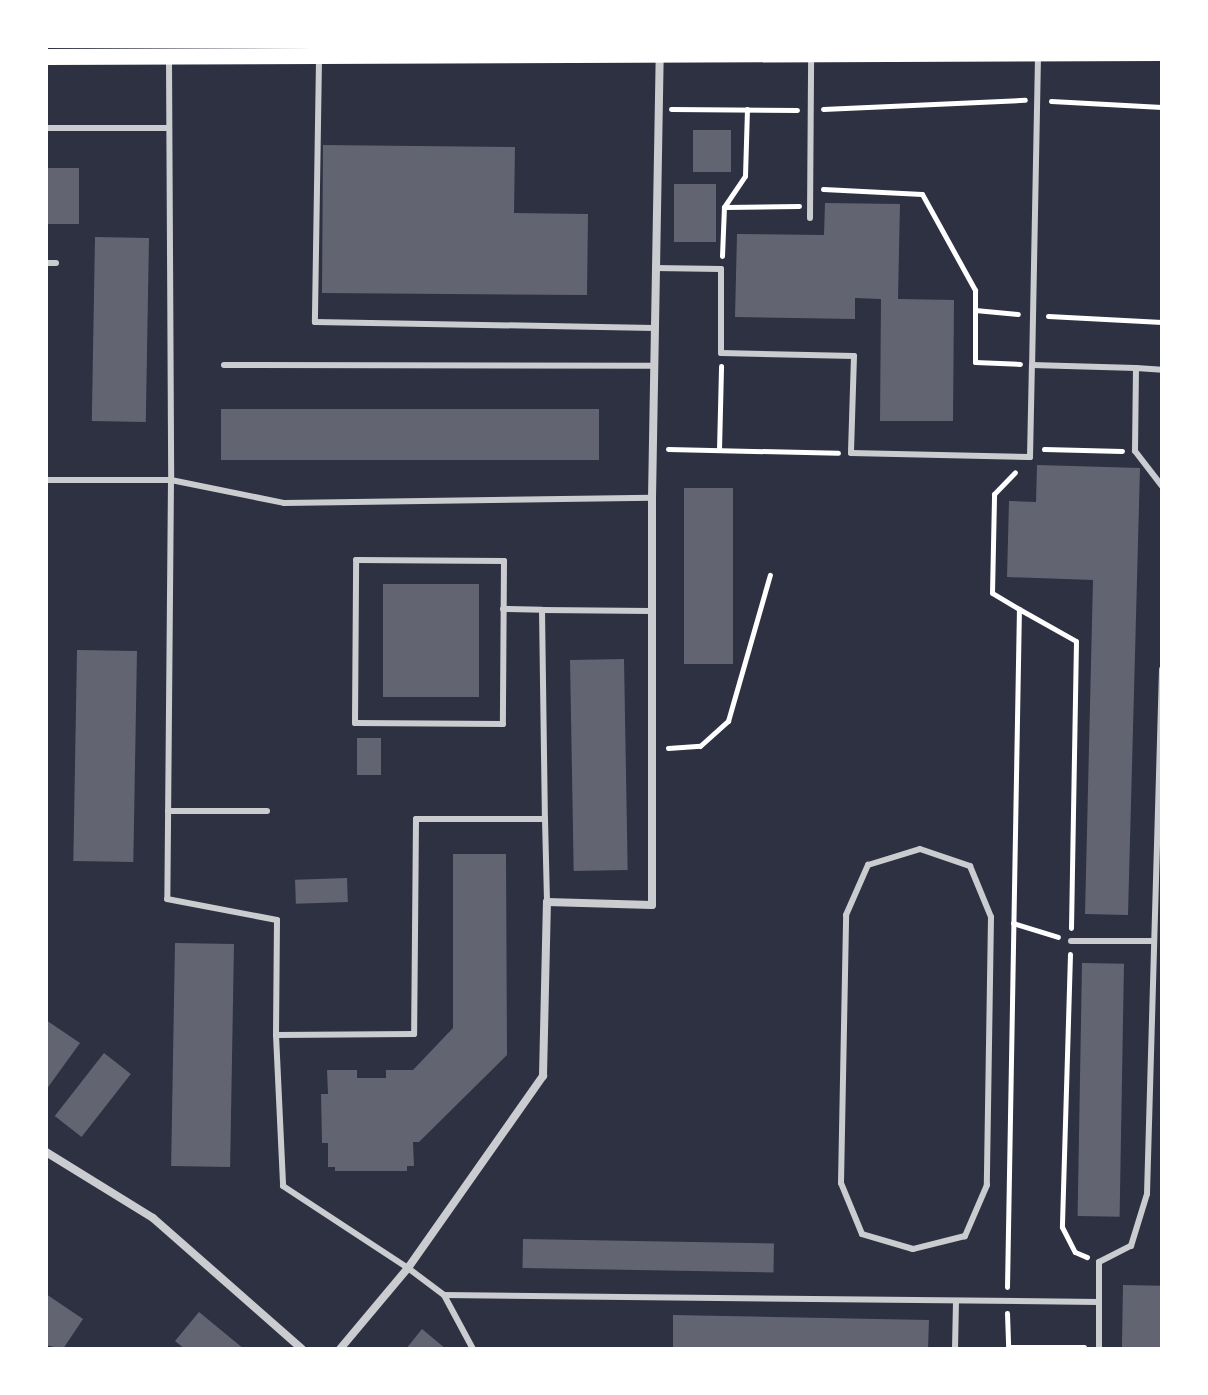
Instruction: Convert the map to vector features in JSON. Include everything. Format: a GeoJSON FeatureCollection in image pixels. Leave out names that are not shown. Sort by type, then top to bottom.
{"type":"FeatureCollection","features":[{"type":"Feature","properties":{"kind":"main road"},"geometry":{"type":"LineString","coordinates":[[46,57],[96,51],[168,56],[660,54],[811,49],[1162,53]]}},
{"type":"Feature","properties":{"kind":"street"},"geometry":{"type":"LineString","coordinates":[[340,1349],[408,1268],[543,1076],[547,902],[652,905],[652,449],[660,54]]}},
{"type":"Feature","properties":{"kind":"street"},"geometry":{"type":"LineString","coordinates":[[46,1152],[153,1218],[302,1349]]}},
{"type":"Feature","properties":{"kind":"lane"},"geometry":{"type":"LineString","coordinates":[[810,218],[811,49]]}},
{"type":"Feature","properties":{"kind":"lane"},"geometry":{"type":"LineString","coordinates":[[655,268],[721,269],[721,353],[854,356],[851,453],[1030,457],[1038,53]]}},
{"type":"Feature","properties":{"kind":"lane"},"geometry":{"type":"LineString","coordinates":[[168,56],[171,480],[167,899],[277,920],[276,1035],[283,1186],[444,1295],[473,1349]]}},
{"type":"Feature","properties":{"kind":"lane"},"geometry":{"type":"LineString","coordinates":[[319,56],[315,322],[654,328]]}},
{"type":"Feature","properties":{"kind":"lane"},"geometry":{"type":"LineString","coordinates":[[46,128],[169,128]]}},
{"type":"Feature","properties":{"kind":"lane"},"geometry":{"type":"LineString","coordinates":[[46,263],[56,263]]}},
{"type":"Feature","properties":{"kind":"lane"},"geometry":{"type":"LineString","coordinates":[[224,365],[653,366]]}},
{"type":"Feature","properties":{"kind":"lane"},"geometry":{"type":"LineString","coordinates":[[1032,365],[1162,370]]}},
{"type":"Feature","properties":{"kind":"lane"},"geometry":{"type":"LineString","coordinates":[[1136,368],[1135,451],[1162,486]]}},
{"type":"Feature","properties":{"kind":"lane"},"geometry":{"type":"LineString","coordinates":[[46,480],[171,480],[284,503],[652,498]]}},
{"type":"Feature","properties":{"kind":"lane"},"geometry":{"type":"LineString","coordinates":[[356,560],[504,561],[503,609],[503,724],[355,723],[356,560]]}},
{"type":"Feature","properties":{"kind":"lane"},"geometry":{"type":"LineString","coordinates":[[503,609],[651,611]]}},
{"type":"Feature","properties":{"kind":"lane"},"geometry":{"type":"LineString","coordinates":[[542,610],[547,902]]}},
{"type":"Feature","properties":{"kind":"lane"},"geometry":{"type":"LineString","coordinates":[[1099,1348],[1099,1262],[1131,1246],[1147,1194],[1162,669]]}},
{"type":"Feature","properties":{"kind":"lane"},"geometry":{"type":"LineString","coordinates":[[168,811],[267,811]]}},
{"type":"Feature","properties":{"kind":"lane"},"geometry":{"type":"LineString","coordinates":[[276,1035],[414,1034],[416,819],[545,819]]}},
{"type":"Feature","properties":{"kind":"lane"},"geometry":{"type":"LineString","coordinates":[[920,849],[970,866],[991,917],[987,1185],[965,1236],[913,1249],[862,1234],[841,1183],[846,915],[868,865],[920,849]]}},
{"type":"Feature","properties":{"kind":"lane"},"geometry":{"type":"LineString","coordinates":[[1071,941],[1154,941]]}},
{"type":"Feature","properties":{"kind":"lane"},"geometry":{"type":"LineString","coordinates":[[444,1295],[1007,1304],[1099,1302]]}},
{"type":"Feature","properties":{"kind":"lane"},"geometry":{"type":"LineString","coordinates":[[955,1349],[956,1303]]}},
{"type":"Feature","properties":{"kind":"path"},"geometry":{"type":"LineString","coordinates":[[658,109],[811,110],[990,99],[1162,107]]}},
{"type":"Feature","properties":{"kind":"path"},"geometry":{"type":"LineString","coordinates":[[721,269],[724,207],[745,176],[747,109]]}},
{"type":"Feature","properties":{"kind":"path"},"geometry":{"type":"LineString","coordinates":[[810,188],[922,194],[975,290],[975,362],[1032,365]]}},
{"type":"Feature","properties":{"kind":"path"},"geometry":{"type":"LineString","coordinates":[[724,207],[810,206]]}},
{"type":"Feature","properties":{"kind":"path"},"geometry":{"type":"LineString","coordinates":[[975,310],[1162,322]]}},
{"type":"Feature","properties":{"kind":"path"},"geometry":{"type":"LineString","coordinates":[[719,450],[721,353]]}},
{"type":"Feature","properties":{"kind":"path"},"geometry":{"type":"LineString","coordinates":[[1030,448],[1135,451]]}},
{"type":"Feature","properties":{"kind":"path"},"geometry":{"type":"LineString","coordinates":[[652,449],[851,453]]}},
{"type":"Feature","properties":{"kind":"path"},"geometry":{"type":"LineString","coordinates":[[1030,457],[994,494],[992,593],[1019,609],[1008,1347],[1099,1348]]}},
{"type":"Feature","properties":{"kind":"path"},"geometry":{"type":"LineString","coordinates":[[651,749],[700,746],[728,721],[770,575]]}},
{"type":"Feature","properties":{"kind":"path"},"geometry":{"type":"LineString","coordinates":[[1013,923],[1071,941]]}},
{"type":"Feature","properties":{"kind":"building"},"geometry":{"type":"Polygon","coordinates":[[[693,130],[731,130],[731,172],[693,172],[693,130]]]}},
{"type":"Feature","properties":{"kind":"building"},"geometry":{"type":"Polygon","coordinates":[[[323,145],[515,147],[514,213],[588,214],[587,295],[322,293],[323,145]]]}},
{"type":"Feature","properties":{"kind":"building"},"geometry":{"type":"Polygon","coordinates":[[[46,168],[79,168],[79,224],[46,224],[46,168]]]}},
{"type":"Feature","properties":{"kind":"building"},"geometry":{"type":"Polygon","coordinates":[[[674,184],[716,184],[716,242],[674,242],[674,184]]]}},
{"type":"Feature","properties":{"kind":"building"},"geometry":{"type":"Polygon","coordinates":[[[825,203],[900,204],[898,299],[954,300],[953,421],[880,421],[881,299],[855,298],[855,319],[735,317],[737,234],[824,235],[825,203]]]}},
{"type":"Feature","properties":{"kind":"building"},"geometry":{"type":"Polygon","coordinates":[[[95,237],[149,238],[146,422],[92,421],[95,237]]]}},
{"type":"Feature","properties":{"kind":"building"},"geometry":{"type":"Polygon","coordinates":[[[221,409],[599,409],[599,460],[221,460],[221,409]]]}},
{"type":"Feature","properties":{"kind":"building"},"geometry":{"type":"Polygon","coordinates":[[[1037,465],[1140,468],[1128,915],[1085,914],[1093,580],[1007,577],[1009,501],[1036,502],[1037,465]]]}},
{"type":"Feature","properties":{"kind":"building"},"geometry":{"type":"Polygon","coordinates":[[[684,488],[733,488],[733,664],[684,664],[684,488]]]}},
{"type":"Feature","properties":{"kind":"building"},"geometry":{"type":"Polygon","coordinates":[[[383,584],[479,584],[479,697],[383,697],[383,584]]]}},
{"type":"Feature","properties":{"kind":"building"},"geometry":{"type":"Polygon","coordinates":[[[77,650],[137,651],[133,862],[73,861],[77,650]]]}},
{"type":"Feature","properties":{"kind":"building"},"geometry":{"type":"Polygon","coordinates":[[[624,659],[628,870],[574,871],[570,660],[624,659]]]}},
{"type":"Feature","properties":{"kind":"building"},"geometry":{"type":"Polygon","coordinates":[[[357,738],[381,738],[381,775],[357,775],[357,738]]]}},
{"type":"Feature","properties":{"kind":"building"},"geometry":{"type":"Polygon","coordinates":[[[453,854],[506,854],[507,1055],[419,1142],[413,1142],[414,1166],[407,1166],[407,1171],[335,1171],[335,1167],[328,1167],[328,1143],[322,1143],[321,1094],[328,1094],[327,1070],[357,1070],[357,1078],[386,1078],[386,1070],[413,1070],[453,1028],[453,854]]]}},
{"type":"Feature","properties":{"kind":"building"},"geometry":{"type":"Polygon","coordinates":[[[347,878],[348,902],[296,904],[295,880],[347,878]]]}},
{"type":"Feature","properties":{"kind":"building"},"geometry":{"type":"Polygon","coordinates":[[[175,943],[234,944],[230,1167],[171,1166],[175,943]]]}},
{"type":"Feature","properties":{"kind":"building"},"geometry":{"type":"Polygon","coordinates":[[[1082,963],[1124,964],[1120,1217],[1078,1216],[1082,963]]]}},
{"type":"Feature","properties":{"kind":"building"},"geometry":{"type":"Polygon","coordinates":[[[46,1020],[80,1043],[46,1090],[46,1020]]]}},
{"type":"Feature","properties":{"kind":"building"},"geometry":{"type":"Polygon","coordinates":[[[104,1053],[131,1074],[82,1137],[55,1116],[104,1053]]]}},
{"type":"Feature","properties":{"kind":"building"},"geometry":{"type":"Polygon","coordinates":[[[523,1239],[774,1243],[773,1272],[522,1268],[523,1239]]]}},
{"type":"Feature","properties":{"kind":"building"},"geometry":{"type":"Polygon","coordinates":[[[1123,1285],[1162,1286],[1161,1349],[1122,1349],[1123,1285]]]}},
{"type":"Feature","properties":{"kind":"building"},"geometry":{"type":"Polygon","coordinates":[[[46,1294],[83,1319],[63,1349],[46,1345],[46,1294]]]}},
{"type":"Feature","properties":{"kind":"building"},"geometry":{"type":"Polygon","coordinates":[[[199,1312],[244,1349],[185,1349],[175,1341],[199,1312]]]}},
{"type":"Feature","properties":{"kind":"building"},"geometry":{"type":"Polygon","coordinates":[[[673,1315],[929,1320],[928,1349],[673,1349],[673,1315]]]}},
{"type":"Feature","properties":{"kind":"building"},"geometry":{"type":"Polygon","coordinates":[[[422,1329],[446,1349],[406,1349],[422,1329]]]}}]}
